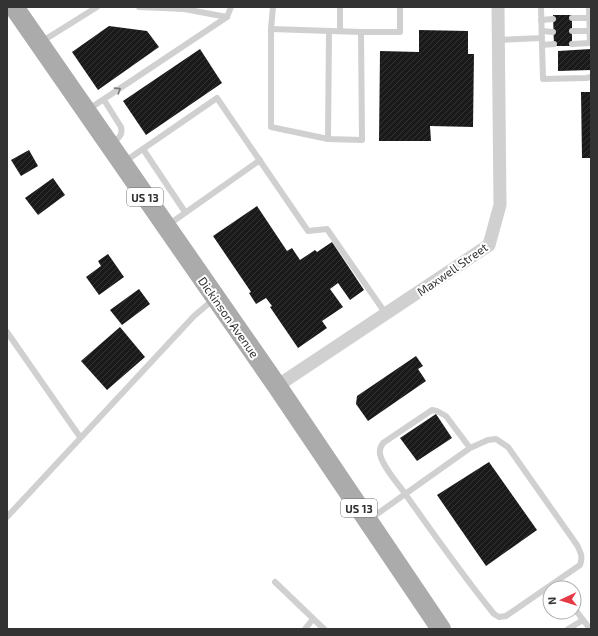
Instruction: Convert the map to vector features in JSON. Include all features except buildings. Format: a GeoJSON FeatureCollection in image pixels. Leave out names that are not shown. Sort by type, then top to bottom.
{"type":"FeatureCollection","features":[{"type":"Feature","properties":{"kind":"main road","name":"Dickinson Avenue"},"geometry":{"type":"LineString","coordinates":[[14,7],[277,386],[441,629]]}},
{"type":"Feature","properties":{"kind":"street","name":"Maxwell Street"},"geometry":{"type":"LineString","coordinates":[[277,386],[489,245],[500,205],[498,7]]}},
{"type":"Feature","properties":{"kind":"lane"},"geometry":{"type":"LineString","coordinates":[[38,43],[98,7]]}},
{"type":"Feature","properties":{"kind":"lane"},"geometry":{"type":"LineString","coordinates":[[139,7],[184,9],[227,17]]}},
{"type":"Feature","properties":{"kind":"lane"},"geometry":{"type":"LineString","coordinates":[[86,112],[227,17],[231,7]]}},
{"type":"Feature","properties":{"kind":"lane"},"geometry":{"type":"LineString","coordinates":[[273,7],[271,127],[328,139],[362,140],[361,32]]}},
{"type":"Feature","properties":{"kind":"lane"},"geometry":{"type":"LineString","coordinates":[[340,7],[340,31]]}},
{"type":"Feature","properties":{"kind":"lane"},"geometry":{"type":"LineString","coordinates":[[272,29],[400,32],[400,7]]}},
{"type":"Feature","properties":{"kind":"lane"},"geometry":{"type":"LineString","coordinates":[[541,7],[543,79],[591,77]]}},
{"type":"Feature","properties":{"kind":"lane"},"geometry":{"type":"LineString","coordinates":[[572,44],[590,44],[589,7]]}},
{"type":"Feature","properties":{"kind":"lane"},"geometry":{"type":"LineString","coordinates":[[572,18],[589,18]]}},
{"type":"Feature","properties":{"kind":"lane"},"geometry":{"type":"LineString","coordinates":[[541,20],[553,19]]}},
{"type":"Feature","properties":{"kind":"lane"},"geometry":{"type":"LineString","coordinates":[[328,139],[329,31]]}},
{"type":"Feature","properties":{"kind":"lane"},"geometry":{"type":"LineString","coordinates":[[572,31],[589,31]]}},
{"type":"Feature","properties":{"kind":"lane"},"geometry":{"type":"LineString","coordinates":[[498,40],[542,35],[553,32]]}},
{"type":"Feature","properties":{"kind":"lane"},"geometry":{"type":"LineString","coordinates":[[542,45],[554,44]]}},
{"type":"Feature","properties":{"kind":"lane"},"geometry":{"type":"LineString","coordinates":[[122,164],[217,98],[308,231],[327,230],[386,314]]}},
{"type":"Feature","properties":{"kind":"lane"},"geometry":{"type":"LineString","coordinates":[[104,100],[122,131],[118,138],[109,145]]}},
{"type":"Feature","properties":{"kind":"lane"},"geometry":{"type":"LineString","coordinates":[[143,149],[185,212]]}},
{"type":"Feature","properties":{"kind":"lane"},"geometry":{"type":"LineString","coordinates":[[166,227],[260,160]]}},
{"type":"Feature","properties":{"kind":"lane"},"geometry":{"type":"LineString","coordinates":[[7,516],[194,316],[215,298]]}},
{"type":"Feature","properties":{"kind":"lane"},"geometry":{"type":"LineString","coordinates":[[7,332],[80,437]]}},
{"type":"Feature","properties":{"kind":"lane"},"geometry":{"type":"LineString","coordinates":[[470,448],[446,416],[438,411],[432,410],[384,442],[380,448],[380,454],[384,464],[469,584],[494,614],[499,617],[506,616],[542,590]]}},
{"type":"Feature","properties":{"kind":"lane"},"geometry":{"type":"LineString","coordinates":[[368,521],[470,448],[488,440],[496,439],[508,447],[582,554],[580,565],[557,580]]}},
{"type":"Feature","properties":{"kind":"lane"},"geometry":{"type":"LineString","coordinates":[[275,582],[324,629]]}},
{"type":"Feature","properties":{"kind":"lane"},"geometry":{"type":"LineString","coordinates":[[305,629],[314,619]]}},
{"type":"Feature","properties":{"kind":"lane"},"geometry":{"type":"LineString","coordinates":[[568,629],[583,620],[590,629]]}}]}
